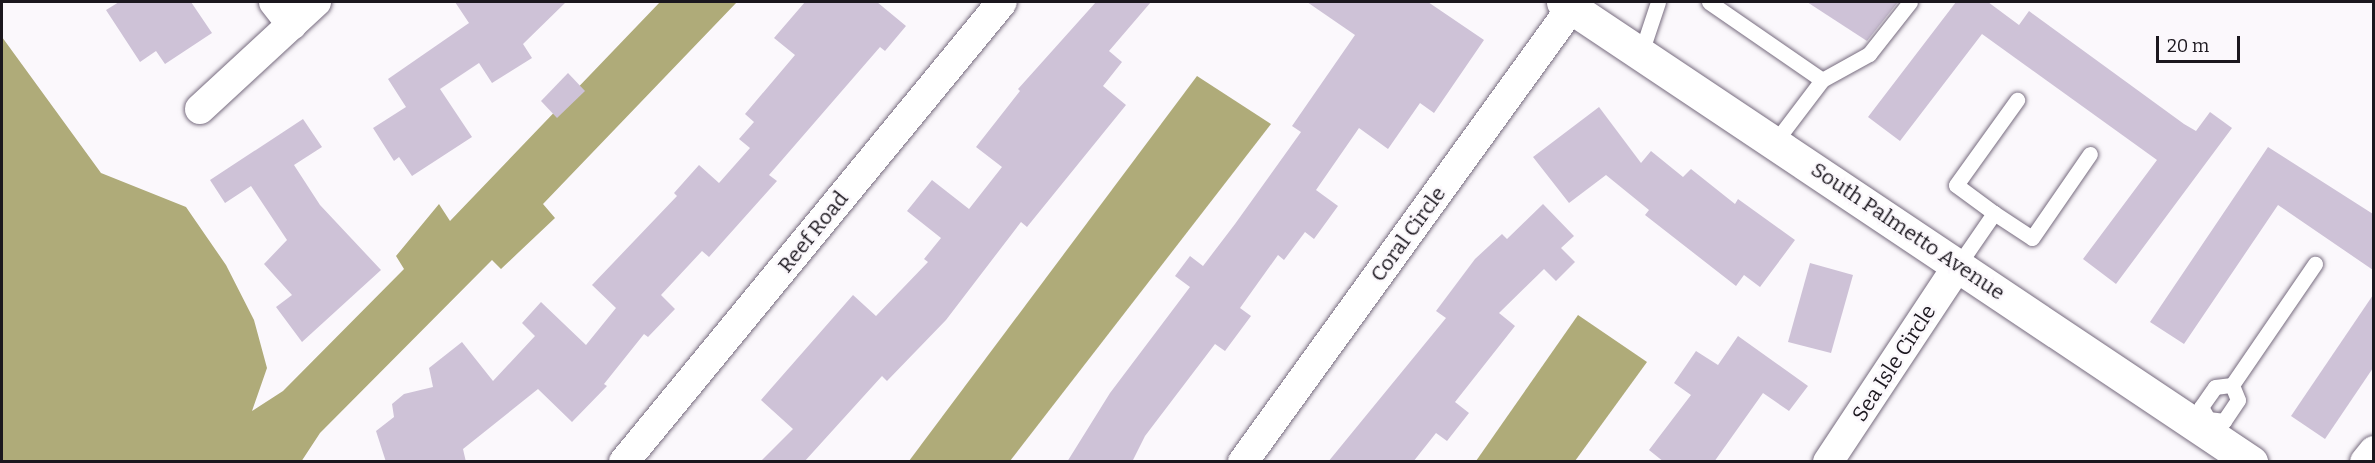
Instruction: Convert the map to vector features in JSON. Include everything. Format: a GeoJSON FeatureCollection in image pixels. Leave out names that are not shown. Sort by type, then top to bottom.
{"type":"FeatureCollection","features":[{"type":"Feature","properties":{"kind":"street"},"geometry":{"type":"LineString","coordinates":[[274,2],[292,25]]}},
{"type":"Feature","properties":{"kind":"street"},"geometry":{"type":"LineString","coordinates":[[200,110],[316,2]]}},
{"type":"Feature","properties":{"kind":"street","name":"Reef Road"},"geometry":{"type":"LineString","coordinates":[[624,462],[1002,2]]}},
{"type":"Feature","properties":{"kind":"street","name":"South Palmetto Avenue"},"geometry":{"type":"LineString","coordinates":[[1580,7],[1641,53],[2205,424],[2251,462]]}},
{"type":"Feature","properties":{"kind":"street","name":"Coral Circle"},"geometry":{"type":"LineString","coordinates":[[1243,462],[1580,7]]}},
{"type":"Feature","properties":{"kind":"street","name":"Sea Isle Circle"},"geometry":{"type":"LineString","coordinates":[[1828,462],[1959,264]]}},
{"type":"Feature","properties":{"kind":"street"},"geometry":{"type":"LineString","coordinates":[[2366,462],[2373,452]]}},
{"type":"Feature","properties":{"kind":"lane"},"geometry":{"type":"LineString","coordinates":[[1641,53],[1658,2]]}},
{"type":"Feature","properties":{"kind":"lane"},"geometry":{"type":"LineString","coordinates":[[1709,2],[1822,80]]}},
{"type":"Feature","properties":{"kind":"lane"},"geometry":{"type":"LineString","coordinates":[[1775,142],[1822,80],[1869,54],[1910,2]]}},
{"type":"Feature","properties":{"kind":"lane"},"geometry":{"type":"LineString","coordinates":[[2017,100],[1956,185],[2031,238],[2090,154]]}},
{"type":"Feature","properties":{"kind":"lane"},"geometry":{"type":"LineString","coordinates":[[1959,264],[1994,213]]}},
{"type":"Feature","properties":{"kind":"lane"},"geometry":{"type":"LineString","coordinates":[[2232,385],[2238,400],[2224,421],[2205,424],[2201,407],[2215,387],[2232,385],[2315,264]]}},
{"type":"Feature","properties":{"kind":"shaded area"},"geometry":{"type":"Polygon","coordinates":[[[660,2],[737,2],[543,204],[555,218],[501,269],[492,260],[320,433],[301,462],[2,461],[2,37],[101,173],[186,207],[226,265],[254,320],[267,368],[252,411],[283,391],[404,269],[396,256],[439,204],[450,221],[660,2]]]}},
{"type":"Feature","properties":{"kind":"shaded area"},"geometry":{"type":"Polygon","coordinates":[[[1197,76],[1271,124],[1010,461],[909,461],[1197,76]]]}},
{"type":"Feature","properties":{"kind":"shaded area"},"geometry":{"type":"Polygon","coordinates":[[[1578,315],[1647,362],[1575,461],[1476,461],[1578,315]]]}},
{"type":"Feature","properties":{"kind":"building"},"geometry":{"type":"Polygon","coordinates":[[[119,2],[191,2],[212,33],[165,64],[156,51],[140,62],[106,10],[119,2]]]}},
{"type":"Feature","properties":{"kind":"building"},"geometry":{"type":"Polygon","coordinates":[[[455,2],[566,2],[523,44],[532,58],[492,83],[479,63],[440,89],[472,137],[412,176],[399,157],[394,161],[373,128],[406,107],[388,79],[469,23],[455,2]]]}},
{"type":"Feature","properties":{"kind":"building"},"geometry":{"type":"Polygon","coordinates":[[[805,2],[877,2],[906,26],[885,51],[880,47],[769,175],[777,181],[709,257],[702,251],[661,295],[675,309],[648,337],[644,334],[604,384],[607,386],[572,422],[538,389],[463,449],[466,462],[386,462],[376,431],[394,417],[392,404],[404,394],[433,387],[429,368],[462,342],[493,381],[535,336],[522,323],[541,302],[586,345],[616,308],[592,285],[677,196],[674,193],[699,165],[719,183],[750,148],[739,139],[754,122],[745,114],[795,55],[774,38],[805,2]]]}},
{"type":"Feature","properties":{"kind":"building"},"geometry":{"type":"Polygon","coordinates":[[[1096,2],[1151,2],[1109,51],[1122,62],[1103,86],[1126,105],[1027,227],[1021,222],[946,320],[887,381],[882,376],[804,462],[760,462],[793,429],[761,400],[853,295],[876,316],[928,262],[924,259],[941,238],[907,211],[932,180],[969,209],[1002,167],[976,147],[1020,91],[1018,89],[1096,2]]]}},
{"type":"Feature","properties":{"kind":"building"},"geometry":{"type":"Polygon","coordinates":[[[1307,2],[1428,2],[1484,40],[1434,113],[1420,103],[1388,149],[1359,128],[1316,190],[1338,206],[1314,239],[1305,232],[1284,260],[1278,255],[1240,308],[1251,316],[1225,351],[1215,344],[1145,436],[1132,462],[1067,462],[1110,393],[1190,287],[1175,276],[1190,256],[1203,266],[1235,224],[1301,132],[1292,126],[1355,35],[1307,2]]]}},
{"type":"Feature","properties":{"kind":"building"},"geometry":{"type":"Polygon","coordinates":[[[1807,2],[1898,2],[1867,41],[1807,2]]]}},
{"type":"Feature","properties":{"kind":"building"},"geometry":{"type":"Polygon","coordinates":[[[1956,2],[1988,2],[2019,25],[2029,11],[2196,131],[2210,112],[2232,128],[2116,284],[2083,259],[2157,160],[1982,34],[1900,141],[1868,117],[1956,2]]]}},
{"type":"Feature","properties":{"kind":"building"},"geometry":{"type":"Polygon","coordinates":[[[568,73],[585,91],[557,118],[541,101],[568,73]]]}},
{"type":"Feature","properties":{"kind":"building"},"geometry":{"type":"Polygon","coordinates":[[[1599,107],[1641,163],[1651,151],[1683,177],[1691,169],[1735,204],[1738,199],[1795,240],[1760,287],[1744,275],[1736,286],[1645,215],[1649,210],[1606,175],[1569,203],[1533,157],[1599,107]]]}},
{"type":"Feature","properties":{"kind":"building"},"geometry":{"type":"Polygon","coordinates":[[[303,119],[322,147],[294,165],[320,205],[381,270],[302,342],[276,307],[292,295],[264,264],[287,240],[251,186],[225,203],[210,180],[303,119]]]}},
{"type":"Feature","properties":{"kind":"building"},"geometry":{"type":"Polygon","coordinates":[[[2268,147],[2373,214],[2373,270],[2278,205],[2184,344],[2150,322],[2268,147]]]}},
{"type":"Feature","properties":{"kind":"building"},"geometry":{"type":"Polygon","coordinates":[[[1543,204],[1574,236],[1561,248],[1575,262],[1556,281],[1544,269],[1499,313],[1515,326],[1455,402],[1469,413],[1447,441],[1436,433],[1413,462],[1328,462],[1446,318],[1436,311],[1475,259],[1502,234],[1507,239],[1543,204]]]}},
{"type":"Feature","properties":{"kind":"building"},"geometry":{"type":"Polygon","coordinates":[[[1810,263],[1853,275],[1831,353],[1788,342],[1810,263]]]}},
{"type":"Feature","properties":{"kind":"building"},"geometry":{"type":"Polygon","coordinates":[[[2373,295],[2373,368],[2325,439],[2291,416],[2373,295]]]}},
{"type":"Feature","properties":{"kind":"building"},"geometry":{"type":"Polygon","coordinates":[[[1738,336],[1808,386],[1789,411],[1763,393],[1714,462],[1664,462],[1649,450],[1691,395],[1674,383],[1696,351],[1718,365],[1738,336]]]}}]}
